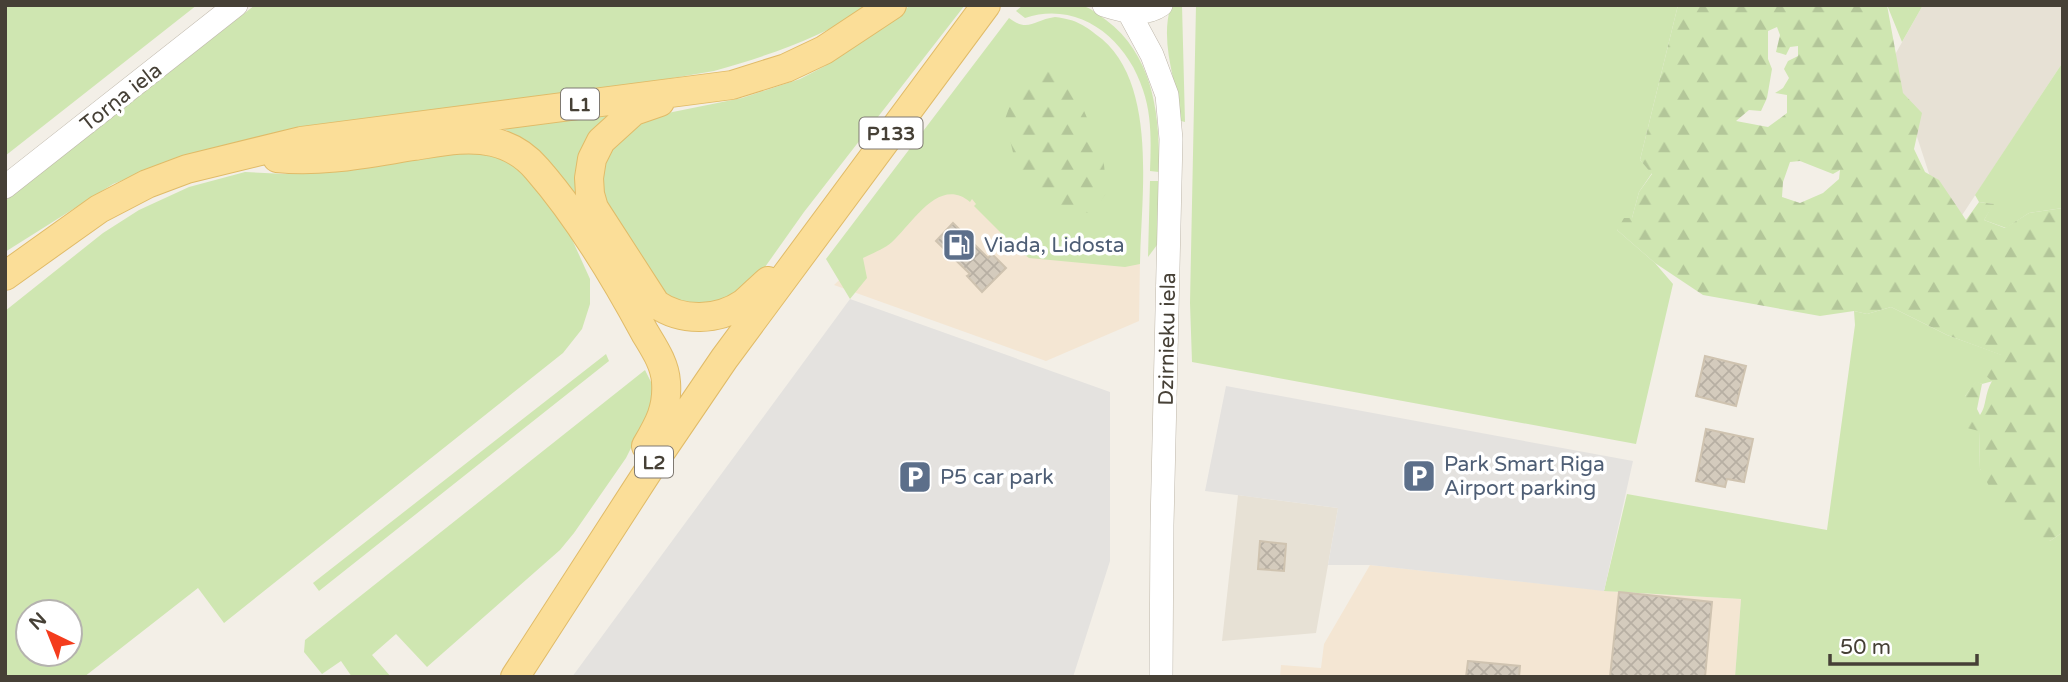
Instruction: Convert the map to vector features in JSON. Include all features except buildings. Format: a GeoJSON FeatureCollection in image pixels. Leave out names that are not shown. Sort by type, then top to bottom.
{"type":"FeatureCollection","features":[{"type":"Feature","properties":{"kind":"main road","name":"L1"},"geometry":{"type":"LineString","coordinates":[[5,276],[73,226],[126,194],[170,174],[301,141],[732,86],[786,68],[824,50],[892,5]]}},
{"type":"Feature","properties":{"kind":"main road","name":"P133"},"geometry":{"type":"LineString","coordinates":[[696,89],[634,111],[601,141],[589,178],[594,208],[656,304],[666,311],[692,318],[720,314],[743,304],[802,254],[990,7]]}},
{"type":"Feature","properties":{"kind":"main road"},"geometry":{"type":"LineString","coordinates":[[250,155],[300,160],[469,139],[506,146],[537,168],[628,301],[663,365],[666,383],[663,418],[624,484],[564,574],[552,619]]}},
{"type":"Feature","properties":{"kind":"main road","name":"L2"},"geometry":{"type":"LineString","coordinates":[[515,677],[663,447],[802,254]]}},
{"type":"Feature","properties":{"kind":"street","name":"Torņa iela"},"geometry":{"type":"LineString","coordinates":[[5,187],[236,5]]}},
{"type":"Feature","properties":{"kind":"street"},"geometry":{"type":"LineString","coordinates":[[1104,5],[1151,12],[1161,5]]}},
{"type":"Feature","properties":{"kind":"street","name":"Dzirnieku iela"},"geometry":{"type":"LineString","coordinates":[[1128,7],[1167,95],[1171,139],[1161,677]]}},
{"type":"Feature","properties":{"kind":"shaded area"},"geometry":{"type":"Polygon","coordinates":[[[1923,5],[2063,5],[2063,62],[1949,235],[1892,60],[1923,5]]]}},
{"type":"Feature","properties":{"kind":"shaded area"},"geometry":{"type":"Polygon","coordinates":[[[954,172],[1140,259],[1139,321],[1046,361],[834,285],[954,172]]]}},
{"type":"Feature","properties":{"kind":"shaded area","name":"P5 car park"},"geometry":{"type":"Polygon","coordinates":[[[850,299],[1110,392],[1110,561],[1073,677],[572,677],[850,299]]]}},
{"type":"Feature","properties":{"kind":"shaded area","name":"Park Smart Riga Airport parking"},"geometry":{"type":"Polygon","coordinates":[[[1226,386],[1633,461],[1604,591],[1370,565],[1328,565],[1338,508],[1205,491],[1226,386]]]}},
{"type":"Feature","properties":{"kind":"shaded area"},"geometry":{"type":"Polygon","coordinates":[[[1238,495],[1338,508],[1316,633],[1222,641],[1238,495]]]}},
{"type":"Feature","properties":{"kind":"shaded area"},"geometry":{"type":"Polygon","coordinates":[[[1370,565],[1619,592],[1741,599],[1735,677],[1280,677],[1281,665],[1321,668],[1324,644],[1370,565]]]}},
{"type":"Feature","properties":{"kind":"green space"},"geometry":{"type":"Polygon","coordinates":[[[1062,3],[1083,6],[1098,14],[1122,35],[1135,51],[1151,89],[1158,130],[1159,172],[1150,171],[1150,130],[1146,100],[1136,72],[1126,55],[1099,28],[1064,15],[1045,14],[1025,18],[1016,11],[1023,5],[1062,3]]]}},
{"type":"Feature","properties":{"kind":"green space"},"geometry":{"type":"Polygon","coordinates":[[[5,5],[197,5],[5,156],[5,5]]]}},
{"type":"Feature","properties":{"kind":"green space"},"geometry":{"type":"Polygon","coordinates":[[[255,5],[873,5],[796,44],[714,71],[161,165],[113,184],[5,252],[5,201],[255,5]]]}},
{"type":"Feature","properties":{"kind":"green space"},"geometry":{"type":"Polygon","coordinates":[[[911,5],[965,5],[804,212],[753,284],[731,302],[675,304],[653,285],[602,204],[600,171],[612,142],[648,117],[742,98],[800,79],[825,66],[911,5]]]}},
{"type":"Feature","properties":{"kind":"green space"},"geometry":{"type":"Polygon","coordinates":[[[1171,5],[1182,5],[1185,122],[1181,121],[1168,49],[1171,5]]]}},
{"type":"Feature","properties":{"kind":"green space"},"geometry":{"type":"Polygon","coordinates":[[[1196,5],[1678,5],[1640,160],[1652,173],[1639,192],[1632,218],[1617,230],[1655,263],[1673,284],[1636,444],[1192,362],[1190,303],[1196,5]]]}},
{"type":"Feature","properties":{"kind":"green space"},"geometry":{"type":"Polygon","coordinates":[[[1678,5],[1887,5],[1903,93],[1922,113],[1914,149],[1925,172],[1939,180],[1966,220],[1979,202],[1994,204],[1984,220],[2005,228],[2029,213],[2063,208],[2063,532],[2050,541],[2007,520],[1980,469],[1979,431],[1967,428],[1965,396],[1976,381],[1982,384],[1977,409],[1980,415],[1992,381],[1986,376],[1988,365],[2001,355],[1947,335],[1891,307],[1867,314],[1854,311],[1820,316],[1703,295],[1655,263],[1617,230],[1624,218],[1632,218],[1639,192],[1652,174],[1640,160],[1678,5]],[[1777,27],[1768,31],[1768,59],[1772,69],[1767,98],[1761,111],[1749,110],[1736,121],[1768,127],[1787,113],[1787,95],[1775,93],[1783,88],[1789,78],[1784,69],[1788,61],[1798,56],[1798,46],[1790,47],[1786,55],[1776,52],[1780,35],[1777,27]],[[1800,161],[1790,162],[1783,182],[1782,197],[1800,203],[1823,193],[1839,179],[1840,170],[1833,174],[1800,161]]]}},
{"type":"Feature","properties":{"kind":"green space"},"geometry":{"type":"Polygon","coordinates":[[[1887,5],[1923,5],[1902,42],[1887,5]]]}},
{"type":"Feature","properties":{"kind":"green space"},"geometry":{"type":"Polygon","coordinates":[[[1055,17],[1080,24],[1102,39],[1120,60],[1132,85],[1142,144],[1140,264],[1125,267],[1029,258],[974,206],[976,204],[972,199],[970,202],[959,195],[948,195],[927,205],[889,244],[863,258],[867,278],[850,299],[826,259],[1009,18],[1027,25],[1055,17]]]}},
{"type":"Feature","properties":{"kind":"green space"},"geometry":{"type":"Polygon","coordinates":[[[2063,62],[2063,208],[2029,213],[2006,228],[1984,220],[1993,204],[1979,202],[1975,195],[2063,62]]]}},
{"type":"Feature","properties":{"kind":"green space"},"geometry":{"type":"Polygon","coordinates":[[[1043,66],[1069,75],[1103,156],[1107,192],[1092,214],[1046,202],[1017,169],[1005,119],[1017,86],[1043,66]]]}},
{"type":"Feature","properties":{"kind":"green space"},"geometry":{"type":"Polygon","coordinates":[[[608,114],[611,118],[587,211],[530,146],[502,127],[608,114]]]}},
{"type":"Feature","properties":{"kind":"green space"},"geometry":{"type":"Polygon","coordinates":[[[454,148],[509,158],[561,215],[590,279],[590,304],[582,329],[563,353],[224,623],[198,588],[84,677],[5,677],[5,311],[103,233],[139,210],[189,187],[245,172],[286,174],[454,148]]]}},
{"type":"Feature","properties":{"kind":"green space"},"geometry":{"type":"Polygon","coordinates":[[[1150,181],[1160,181],[1157,245],[1148,257],[1150,181]]]}},
{"type":"Feature","properties":{"kind":"green space"},"geometry":{"type":"Polygon","coordinates":[[[1891,307],[1947,335],[2002,355],[1993,381],[1982,384],[1976,382],[1965,396],[1979,431],[1980,469],[2050,541],[2063,532],[2063,677],[1735,677],[1741,599],[1604,591],[1627,494],[1827,530],[1855,325],[1854,311],[1867,314],[1891,307]]]}},
{"type":"Feature","properties":{"kind":"green space"},"geometry":{"type":"Polygon","coordinates":[[[606,354],[609,361],[319,591],[313,583],[606,354]]]}},
{"type":"Feature","properties":{"kind":"green space"},"geometry":{"type":"Polygon","coordinates":[[[645,370],[652,384],[653,404],[626,458],[560,550],[427,667],[396,634],[372,655],[391,677],[352,677],[341,661],[322,674],[304,652],[305,640],[645,370]]]}},
{"type":"Feature","properties":{"kind":"place","name":"Viada, Lidosta"},"geometry":{"type":"Point","coordinates":[959,245]}},
{"type":"Feature","properties":{"kind":"place","name":"Park Smart Riga Airport parking"},"geometry":{"type":"Point","coordinates":[1419,476]}},
{"type":"Feature","properties":{"kind":"place","name":"P5 car park"},"geometry":{"type":"Point","coordinates":[915,477]}}]}
